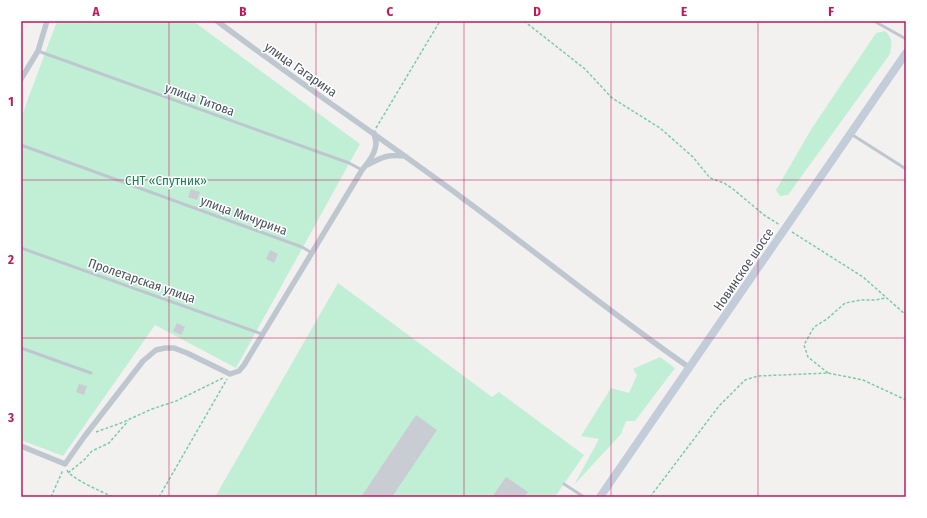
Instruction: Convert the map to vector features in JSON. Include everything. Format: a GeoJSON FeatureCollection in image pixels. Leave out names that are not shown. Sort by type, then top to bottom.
{"type":"FeatureCollection","features":[{"type":"Feature","properties":{"kind":"main road","name":"Новинское шоссе"},"geometry":{"type":"LineString","coordinates":[[600,497],[906,53]]}},
{"type":"Feature","properties":{"kind":"street"},"geometry":{"type":"LineString","coordinates":[[21,79],[38,50],[47,21]]}},
{"type":"Feature","properties":{"kind":"street","name":"улица Гагарина"},"geometry":{"type":"LineString","coordinates":[[217,21],[271,62],[405,156],[635,330],[690,368]]}},
{"type":"Feature","properties":{"kind":"street"},"geometry":{"type":"LineString","coordinates":[[21,446],[65,464],[143,361],[156,350],[174,348],[230,374],[238,371],[244,365],[264,334],[362,170],[367,165],[373,154],[376,143],[373,133]]}},
{"type":"Feature","properties":{"kind":"street"},"geometry":{"type":"LineString","coordinates":[[367,165],[381,158],[393,155],[405,156]]}},
{"type":"Feature","properties":{"kind":"lane"},"geometry":{"type":"LineString","coordinates":[[874,21],[906,39]]}},
{"type":"Feature","properties":{"kind":"lane","name":"улица Титова"},"geometry":{"type":"LineString","coordinates":[[38,50],[349,163],[362,170]]}},
{"type":"Feature","properties":{"kind":"lane"},"geometry":{"type":"LineString","coordinates":[[851,134],[906,169]]}},
{"type":"Feature","properties":{"kind":"lane","name":"улица Мичурина"},"geometry":{"type":"LineString","coordinates":[[21,144],[302,247],[312,253]]}},
{"type":"Feature","properties":{"kind":"lane","name":"Пролетарская улица"},"geometry":{"type":"LineString","coordinates":[[21,248],[264,334]]}},
{"type":"Feature","properties":{"kind":"lane"},"geometry":{"type":"LineString","coordinates":[[21,348],[91,373]]}},
{"type":"Feature","properties":{"kind":"lane"},"geometry":{"type":"LineString","coordinates":[[564,484],[584,497]]}},
{"type":"Feature","properties":{"kind":"path"},"geometry":{"type":"LineString","coordinates":[[373,133],[440,21]]}},
{"type":"Feature","properties":{"kind":"path"},"geometry":{"type":"LineString","coordinates":[[524,21],[585,69],[612,98],[660,128],[693,157],[710,178],[724,183],[764,215],[808,241],[863,277],[906,315]]}},
{"type":"Feature","properties":{"kind":"path"},"geometry":{"type":"LineString","coordinates":[[828,373],[808,357],[804,345],[814,327],[827,319],[845,303],[886,298]]}},
{"type":"Feature","properties":{"kind":"path"},"geometry":{"type":"LineString","coordinates":[[650,497],[719,406],[744,380],[758,376],[828,373],[864,380],[906,400]]}},
{"type":"Feature","properties":{"kind":"path"},"geometry":{"type":"LineString","coordinates":[[84,437],[152,409],[176,402],[230,374]]}},
{"type":"Feature","properties":{"kind":"path"},"geometry":{"type":"LineString","coordinates":[[159,497],[230,374]]}},
{"type":"Feature","properties":{"kind":"path"},"geometry":{"type":"LineString","coordinates":[[68,473],[84,460],[92,451],[109,443],[128,420]]}},
{"type":"Feature","properties":{"kind":"path"},"geometry":{"type":"LineString","coordinates":[[65,464],[68,473],[74,478],[113,497]]}},
{"type":"Feature","properties":{"kind":"path"},"geometry":{"type":"LineString","coordinates":[[51,497],[65,464]]}},
{"type":"Feature","properties":{"kind":"green space","name":"СНТ «Спутник»"},"geometry":{"type":"Polygon","coordinates":[[[57,21],[193,21],[360,144],[236,368],[155,325],[63,456],[21,440],[21,118],[57,21]]]}},
{"type":"Feature","properties":{"kind":"green space"},"geometry":{"type":"Polygon","coordinates":[[[885,31],[891,41],[890,54],[788,195],[780,196],[776,190],[812,128],[876,33],[885,31]]]}},
{"type":"Feature","properties":{"kind":"green space"},"geometry":{"type":"Polygon","coordinates":[[[338,283],[492,397],[499,392],[584,455],[555,497],[215,497],[338,283]]]}},
{"type":"Feature","properties":{"kind":"green space"},"geometry":{"type":"Polygon","coordinates":[[[660,357],[675,368],[635,421],[626,421],[621,434],[574,485],[599,439],[581,436],[611,388],[629,393],[637,375],[633,369],[660,357]]]}},
{"type":"Feature","properties":{"kind":"building"},"geometry":{"type":"Polygon","coordinates":[[[191,189],[200,192],[197,200],[188,197],[191,189]]]}},
{"type":"Feature","properties":{"kind":"building"},"geometry":{"type":"Polygon","coordinates":[[[270,250],[278,254],[274,263],[266,259],[270,250]]]}},
{"type":"Feature","properties":{"kind":"building"},"geometry":{"type":"Polygon","coordinates":[[[177,323],[185,327],[181,335],[173,331],[177,323]]]}},
{"type":"Feature","properties":{"kind":"building"},"geometry":{"type":"Polygon","coordinates":[[[79,384],[87,386],[84,395],[76,392],[79,384]]]}},
{"type":"Feature","properties":{"kind":"building"},"geometry":{"type":"Polygon","coordinates":[[[416,415],[437,430],[392,497],[361,497],[416,415]]]}},
{"type":"Feature","properties":{"kind":"building"},"geometry":{"type":"Polygon","coordinates":[[[506,477],[528,492],[524,497],[492,497],[506,477]]]}}]}
